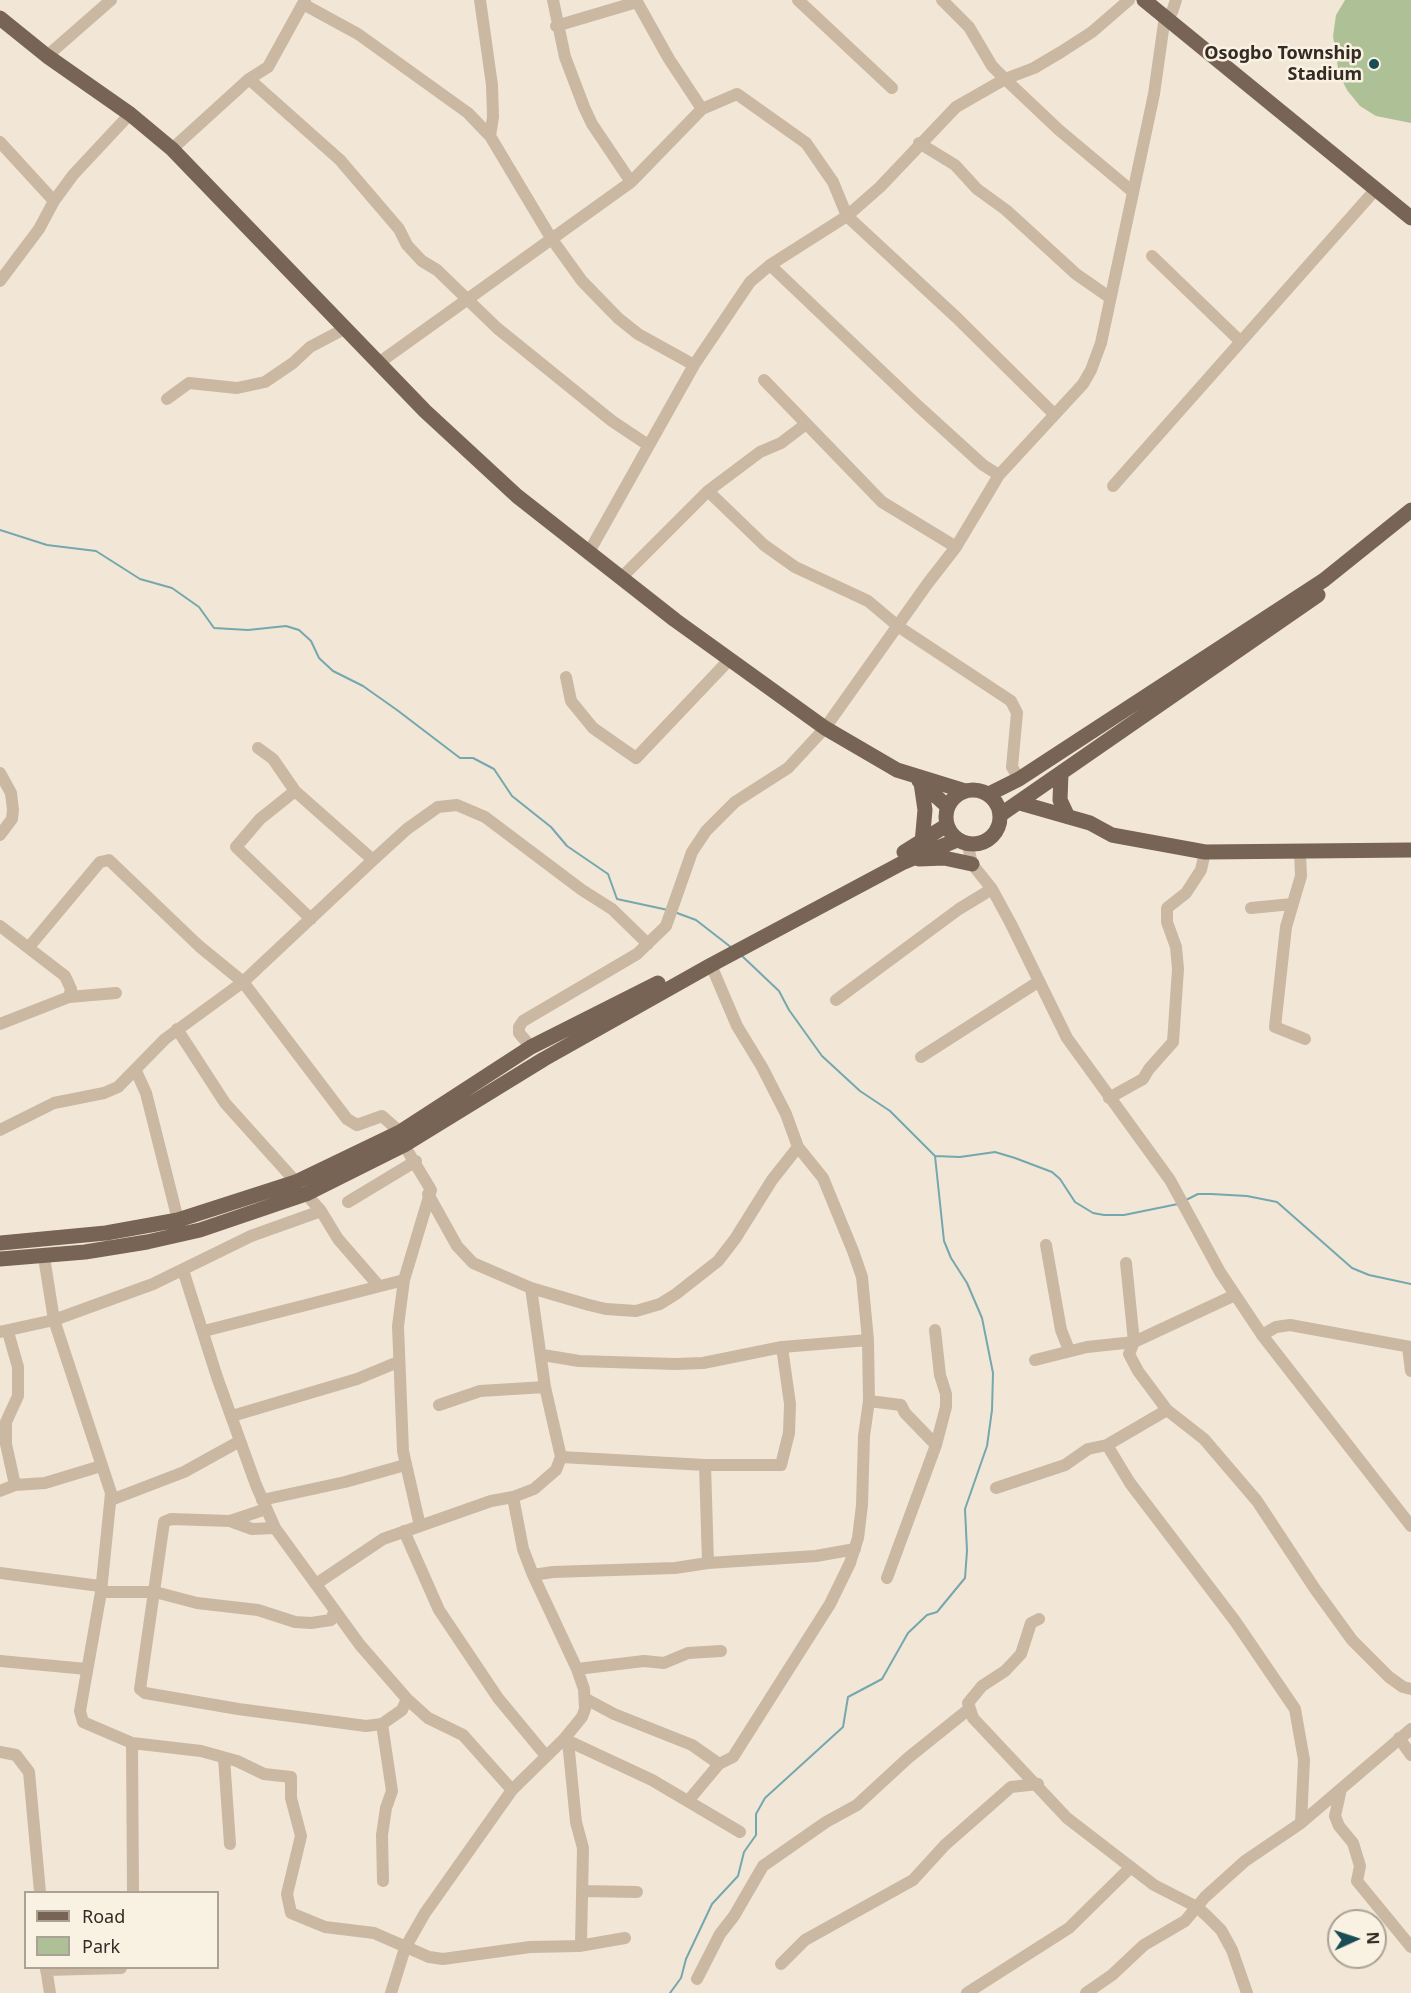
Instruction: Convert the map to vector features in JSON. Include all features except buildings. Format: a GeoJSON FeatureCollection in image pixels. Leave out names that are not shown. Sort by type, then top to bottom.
{"type":"FeatureCollection","features":[{"type":"Feature","properties":{"kind":"main road"},"geometry":{"type":"LineString","coordinates":[[1144,0],[1171,9],[1411,218]]}},
{"type":"Feature","properties":{"kind":"main road"},"geometry":{"type":"LineString","coordinates":[[1156,0],[1171,9],[1411,208]]}},
{"type":"Feature","properties":{"kind":"main road"},"geometry":{"type":"LineString","coordinates":[[0,18],[47,56],[130,114],[172,148],[490,474],[621,578],[730,659],[825,728],[897,770],[921,780],[965,791],[977,790],[989,794],[997,804],[1084,831],[1098,829]]}},
{"type":"Feature","properties":{"kind":"main road"},"geometry":{"type":"LineString","coordinates":[[989,794],[1018,780],[1324,580],[1411,510]]}},
{"type":"Feature","properties":{"kind":"main road"},"geometry":{"type":"LineString","coordinates":[[0,1259],[44,1257],[147,1242],[200,1230],[301,1188],[402,1138],[711,962],[904,862],[963,843],[982,843],[994,835],[1011,809],[1303,607],[1411,523]]}},
{"type":"Feature","properties":{"kind":"main road"},"geometry":{"type":"LineString","coordinates":[[1061,774],[1060,800],[1068,817]]}},
{"type":"Feature","properties":{"kind":"main road"},"geometry":{"type":"LineString","coordinates":[[921,780],[1018,780]]}},
{"type":"Feature","properties":{"kind":"main road"},"geometry":{"type":"LineString","coordinates":[[921,780],[948,807]]}},
{"type":"Feature","properties":{"kind":"main road"},"geometry":{"type":"LineString","coordinates":[[921,780],[925,810],[922,843]]}},
{"type":"Feature","properties":{"kind":"main road"},"geometry":{"type":"LineString","coordinates":[[963,843],[947,825],[948,807],[955,797],[965,791]]}},
{"type":"Feature","properties":{"kind":"main road"},"geometry":{"type":"LineString","coordinates":[[1011,809],[1068,817],[1090,823],[1098,829],[1151,844],[1205,852],[1411,849]]}},
{"type":"Feature","properties":{"kind":"main road"},"geometry":{"type":"LineString","coordinates":[[747,943],[922,843],[947,825]]}},
{"type":"Feature","properties":{"kind":"main road"},"geometry":{"type":"LineString","coordinates":[[904,862],[944,858],[972,864]]}},
{"type":"Feature","properties":{"kind":"main road"},"geometry":{"type":"LineString","coordinates":[[402,1138],[531,1047],[711,962]]}},
{"type":"Feature","properties":{"kind":"main road"},"geometry":{"type":"LineString","coordinates":[[0,1243],[106,1233],[178,1220],[301,1188]]}},
{"type":"Feature","properties":{"kind":"street"},"geometry":{"type":"LineString","coordinates":[[47,56],[111,0]]}},
{"type":"Feature","properties":{"kind":"street"},"geometry":{"type":"LineString","coordinates":[[480,0],[492,85],[493,117],[490,136]]}},
{"type":"Feature","properties":{"kind":"street"},"geometry":{"type":"LineString","coordinates":[[553,0],[556,26],[568,66],[588,115],[632,182]]}},
{"type":"Feature","properties":{"kind":"street"},"geometry":{"type":"LineString","coordinates":[[798,0],[892,88]]}},
{"type":"Feature","properties":{"kind":"street"},"geometry":{"type":"LineString","coordinates":[[942,0],[969,27],[992,66],[1059,130],[1133,192]]}},
{"type":"Feature","properties":{"kind":"street"},"geometry":{"type":"LineString","coordinates":[[589,552],[694,365],[726,314],[750,282],[770,265],[847,216],[880,187],[919,143],[956,107],[1005,79],[1034,68],[1061,52],[1092,32],[1129,0]]}},
{"type":"Feature","properties":{"kind":"street"},"geometry":{"type":"LineString","coordinates":[[556,26],[637,1],[684,84],[704,104]]}},
{"type":"Feature","properties":{"kind":"street"},"geometry":{"type":"LineString","coordinates":[[172,148],[249,79],[268,67],[304,2],[358,34],[457,104],[490,136],[551,238],[582,281],[618,318],[638,334],[694,365]]}},
{"type":"Feature","properties":{"kind":"street"},"geometry":{"type":"LineString","coordinates":[[531,1047],[519,1033],[519,1027],[523,1021],[605,976],[648,944],[666,926],[692,852],[706,831],[735,802],[788,768],[825,728],[956,547],[999,475],[1083,384],[1091,370],[1101,342],[1171,9]]}},
{"type":"Feature","properties":{"kind":"street"},"geometry":{"type":"LineString","coordinates":[[249,79],[340,160],[399,229],[414,254],[467,298],[497,328],[612,421],[648,445]]}},
{"type":"Feature","properties":{"kind":"street"},"geometry":{"type":"LineString","coordinates":[[380,362],[632,182],[704,104],[737,94],[807,143],[833,182],[847,216],[965,325],[1054,414]]}},
{"type":"Feature","properties":{"kind":"street"},"geometry":{"type":"LineString","coordinates":[[0,281],[39,229],[54,201],[99,144],[130,114]]}},
{"type":"Feature","properties":{"kind":"street"},"geometry":{"type":"LineString","coordinates":[[0,142],[54,201]]}},
{"type":"Feature","properties":{"kind":"street"},"geometry":{"type":"LineString","coordinates":[[919,143],[955,165],[977,189],[1005,210],[1076,274],[1109,297]]}},
{"type":"Feature","properties":{"kind":"street"},"geometry":{"type":"LineString","coordinates":[[1113,486],[1376,189]]}},
{"type":"Feature","properties":{"kind":"street"},"geometry":{"type":"LineString","coordinates":[[1152,256],[1240,341]]}},
{"type":"Feature","properties":{"kind":"street"},"geometry":{"type":"LineString","coordinates":[[770,265],[916,405],[983,465],[999,475]]}},
{"type":"Feature","properties":{"kind":"street"},"geometry":{"type":"LineString","coordinates":[[167,399],[189,383],[237,388],[265,382],[293,363],[310,347],[346,328]]}},
{"type":"Feature","properties":{"kind":"street"},"geometry":{"type":"LineString","coordinates":[[764,380],[882,502],[956,547]]}},
{"type":"Feature","properties":{"kind":"street"},"geometry":{"type":"LineString","coordinates":[[621,578],[708,491],[759,452],[781,443],[806,424]]}},
{"type":"Feature","properties":{"kind":"street"},"geometry":{"type":"LineString","coordinates":[[708,491],[764,545],[795,567],[868,601],[899,627],[1011,701],[1017,713],[1012,767],[1018,780]]}},
{"type":"Feature","properties":{"kind":"street"},"geometry":{"type":"LineString","coordinates":[[566,677],[571,700],[593,728],[632,758],[636,758],[730,659]]}},
{"type":"Feature","properties":{"kind":"street"},"geometry":{"type":"LineString","coordinates":[[258,748],[273,759],[295,790],[373,860]]}},
{"type":"Feature","properties":{"kind":"street"},"geometry":{"type":"LineString","coordinates":[[0,773],[11,793],[13,810],[12,819],[0,835]]}},
{"type":"Feature","properties":{"kind":"street"},"geometry":{"type":"LineString","coordinates":[[295,790],[260,819],[236,847],[311,919]]}},
{"type":"Feature","properties":{"kind":"street"},"geometry":{"type":"LineString","coordinates":[[0,1130],[54,1103],[104,1093],[118,1087],[177,1029],[243,982],[373,860],[438,807],[457,805],[467,807],[612,909],[648,944]]}},
{"type":"Feature","properties":{"kind":"street"},"geometry":{"type":"LineString","coordinates":[[963,843],[972,864],[992,889],[1067,1038],[1170,1180],[1235,1295],[1262,1335],[1409,1518]]}},
{"type":"Feature","properties":{"kind":"street"},"geometry":{"type":"LineString","coordinates":[[1109,1098],[1143,1079],[1173,1042],[1178,969],[1176,947],[1167,922],[1167,908],[1186,893],[1202,870],[1205,852]]}},
{"type":"Feature","properties":{"kind":"street"},"geometry":{"type":"LineString","coordinates":[[1300,852],[1301,876],[1286,927],[1275,1027],[1305,1039]]}},
{"type":"Feature","properties":{"kind":"street"},"geometry":{"type":"LineString","coordinates":[[29,947],[100,862],[109,860],[199,946],[243,982],[346,1119],[357,1125],[382,1116],[402,1138],[431,1190],[404,1280],[398,1326],[398,1362],[405,1465],[420,1526]]}},
{"type":"Feature","properties":{"kind":"street"},"geometry":{"type":"LineString","coordinates":[[836,1000],[959,909],[992,889]]}},
{"type":"Feature","properties":{"kind":"street"},"geometry":{"type":"LineString","coordinates":[[1251,908],[1292,904]]}},
{"type":"Feature","properties":{"kind":"street"},"geometry":{"type":"LineString","coordinates":[[0,927],[65,976],[71,989],[69,997]]}},
{"type":"Feature","properties":{"kind":"street"},"geometry":{"type":"LineString","coordinates":[[688,1801],[719,1764],[733,1757],[765,1710],[830,1604],[855,1549],[862,1505],[864,1436],[869,1401],[868,1340],[862,1277],[854,1251],[822,1178],[798,1147],[786,1114],[762,1067],[737,1026],[711,962]]}},
{"type":"Feature","properties":{"kind":"street"},"geometry":{"type":"LineString","coordinates":[[921,1057],[1038,982]]}},
{"type":"Feature","properties":{"kind":"street"},"geometry":{"type":"LineString","coordinates":[[0,1024],[69,997],[116,993]]}},
{"type":"Feature","properties":{"kind":"street"},"geometry":{"type":"LineString","coordinates":[[177,1029],[225,1103],[321,1211],[338,1239],[378,1285]]}},
{"type":"Feature","properties":{"kind":"street"},"geometry":{"type":"LineString","coordinates":[[136,1071],[146,1093],[178,1220]]}},
{"type":"Feature","properties":{"kind":"street"},"geometry":{"type":"LineString","coordinates":[[428,1194],[458,1246],[473,1263],[531,1288],[606,1309],[636,1311],[660,1304],[693,1282],[718,1261],[735,1239],[777,1172],[798,1147]]}},
{"type":"Feature","properties":{"kind":"street"},"geometry":{"type":"LineString","coordinates":[[348,1202],[416,1161]]}},
{"type":"Feature","properties":{"kind":"street"},"geometry":{"type":"LineString","coordinates":[[15,1485],[3,1423],[18,1396],[18,1367],[4,1332],[54,1320],[153,1284],[251,1236],[298,1222],[321,1211]]}},
{"type":"Feature","properties":{"kind":"street"},"geometry":{"type":"LineString","coordinates":[[1046,1245],[1061,1330],[1069,1350]]}},
{"type":"Feature","properties":{"kind":"street"},"geometry":{"type":"LineString","coordinates":[[44,1257],[54,1320],[100,1466],[111,1493],[101,1589],[80,1711],[83,1722],[132,1743],[201,1751],[264,1774],[285,1775],[292,1779],[291,1798],[301,1836],[287,1894],[291,1913],[325,1927],[374,1933],[405,1948],[443,1959],[530,1947],[581,1944],[625,1938]]}},
{"type":"Feature","properties":{"kind":"street"},"geometry":{"type":"LineString","coordinates":[[1126,1263],[1134,1342],[1129,1354],[1133,1363],[1167,1410],[1204,1439],[1257,1501],[1315,1589],[1353,1640],[1389,1677],[1403,1687],[1411,1689]]}},
{"type":"Feature","properties":{"kind":"street"},"geometry":{"type":"LineString","coordinates":[[183,1270],[240,1441],[275,1528],[334,1612],[408,1698],[428,1718],[463,1735],[512,1790]]}},
{"type":"Feature","properties":{"kind":"street"},"geometry":{"type":"LineString","coordinates":[[204,1331],[404,1280]]}},
{"type":"Feature","properties":{"kind":"street"},"geometry":{"type":"LineString","coordinates":[[316,1584],[383,1539],[491,1501],[513,1497],[545,1481],[556,1470],[561,1456],[545,1388],[543,1355],[531,1288]]}},
{"type":"Feature","properties":{"kind":"street"},"geometry":{"type":"LineString","coordinates":[[1035,1359],[1069,1350],[1134,1342],[1235,1295]]}},
{"type":"Feature","properties":{"kind":"street"},"geometry":{"type":"LineString","coordinates":[[1262,1335],[1276,1327],[1290,1325],[1410,1347],[1411,1371]]}},
{"type":"Feature","properties":{"kind":"street"},"geometry":{"type":"LineString","coordinates":[[887,1578],[936,1445],[946,1407],[946,1394],[940,1375],[935,1330]]}},
{"type":"Feature","properties":{"kind":"street"},"geometry":{"type":"LineString","coordinates":[[543,1355],[579,1361],[675,1364],[756,1354],[782,1347],[868,1340]]}},
{"type":"Feature","properties":{"kind":"street"},"geometry":{"type":"LineString","coordinates":[[561,1456],[776,1467],[783,1463],[789,1433],[790,1404],[782,1347]]}},
{"type":"Feature","properties":{"kind":"street"},"geometry":{"type":"LineString","coordinates":[[232,1416],[357,1379],[398,1362]]}},
{"type":"Feature","properties":{"kind":"street"},"geometry":{"type":"LineString","coordinates":[[439,1405],[480,1391],[545,1388]]}},
{"type":"Feature","properties":{"kind":"street"},"geometry":{"type":"LineString","coordinates":[[869,1401],[901,1405],[905,1413],[936,1445]]}},
{"type":"Feature","properties":{"kind":"street"},"geometry":{"type":"LineString","coordinates":[[996,1488],[1052,1471],[1088,1449],[1107,1445],[1167,1410]]}},
{"type":"Feature","properties":{"kind":"street"},"geometry":{"type":"LineString","coordinates":[[111,1500],[184,1472],[240,1441]]}},
{"type":"Feature","properties":{"kind":"street"},"geometry":{"type":"LineString","coordinates":[[1107,1445],[1131,1484],[1254,1647],[1295,1709],[1304,1760],[1300,1823]]}},
{"type":"Feature","properties":{"kind":"street"},"geometry":{"type":"LineString","coordinates":[[230,1521],[264,1504],[405,1465]]}},
{"type":"Feature","properties":{"kind":"street"},"geometry":{"type":"LineString","coordinates":[[705,1465],[708,1563]]}},
{"type":"Feature","properties":{"kind":"street"},"geometry":{"type":"LineString","coordinates":[[0,1491],[15,1485],[45,1483],[100,1466]]}},
{"type":"Feature","properties":{"kind":"street"},"geometry":{"type":"LineString","coordinates":[[391,1993],[405,1948],[425,1912],[512,1790],[546,1756],[566,1740],[582,1717],[586,1699],[577,1668],[523,1549],[513,1497]]}},
{"type":"Feature","properties":{"kind":"street"},"geometry":{"type":"LineString","coordinates":[[275,1528],[252,1529],[230,1521],[171,1519],[164,1522],[139,1686],[145,1693],[341,1724],[382,1724],[402,1710],[408,1698]]}},
{"type":"Feature","properties":{"kind":"street"},"geometry":{"type":"LineString","coordinates":[[404,1532],[439,1610],[498,1698],[546,1756]]}},
{"type":"Feature","properties":{"kind":"street"},"geometry":{"type":"LineString","coordinates":[[533,1575],[553,1572],[675,1568],[708,1563],[816,1556],[855,1549]]}},
{"type":"Feature","properties":{"kind":"street"},"geometry":{"type":"LineString","coordinates":[[0,1573],[101,1589],[154,1592],[197,1603],[258,1610],[295,1622],[326,1623],[331,1620],[334,1612]]}},
{"type":"Feature","properties":{"kind":"street"},"geometry":{"type":"LineString","coordinates":[[1039,1619],[1031,1623],[1021,1654],[1005,1671],[982,1686],[968,1703],[968,1715],[1038,1784],[1066,1818],[1167,1893],[1197,1907],[1221,1930],[1242,1974],[1247,1993]]}},
{"type":"Feature","properties":{"kind":"street"},"geometry":{"type":"LineString","coordinates":[[577,1668],[644,1661],[664,1663],[688,1653],[721,1651]]}},
{"type":"Feature","properties":{"kind":"street"},"geometry":{"type":"LineString","coordinates":[[0,1661],[87,1669]]}},
{"type":"Feature","properties":{"kind":"street"},"geometry":{"type":"LineString","coordinates":[[586,1699],[643,1726],[692,1745],[719,1764]]}},
{"type":"Feature","properties":{"kind":"street"},"geometry":{"type":"LineString","coordinates":[[697,1978],[720,1934],[734,1916],[763,1866],[826,1822],[857,1805],[908,1758],[968,1715]]}},
{"type":"Feature","properties":{"kind":"street"},"geometry":{"type":"LineString","coordinates":[[382,1724],[392,1791],[386,1808],[382,1835],[383,1881]]}},
{"type":"Feature","properties":{"kind":"street"},"geometry":{"type":"LineString","coordinates":[[1086,1993],[1112,1975],[1144,1945],[1185,1921],[1205,1897],[1245,1861],[1300,1823],[1411,1729]]}},
{"type":"Feature","properties":{"kind":"street"},"geometry":{"type":"LineString","coordinates":[[1400,1738],[1411,1755]]}},
{"type":"Feature","properties":{"kind":"street"},"geometry":{"type":"LineString","coordinates":[[566,1740],[652,1780],[740,1832]]}},
{"type":"Feature","properties":{"kind":"street"},"geometry":{"type":"LineString","coordinates":[[566,1740],[576,1822],[583,1848],[581,1944]]}},
{"type":"Feature","properties":{"kind":"street"},"geometry":{"type":"LineString","coordinates":[[132,1743],[133,1891]]}},
{"type":"Feature","properties":{"kind":"street"},"geometry":{"type":"LineString","coordinates":[[0,1752],[16,1755],[29,1772],[40,1891]]}},
{"type":"Feature","properties":{"kind":"street"},"geometry":{"type":"LineString","coordinates":[[224,1758],[230,1844]]}},
{"type":"Feature","properties":{"kind":"street"},"geometry":{"type":"LineString","coordinates":[[781,1964],[805,1940],[913,1880],[945,1845],[1011,1787],[1038,1784]]}},
{"type":"Feature","properties":{"kind":"street"},"geometry":{"type":"LineString","coordinates":[[1342,1788],[1335,1816],[1339,1826],[1353,1843],[1360,1866],[1357,1881],[1411,1947]]}},
{"type":"Feature","properties":{"kind":"street"},"geometry":{"type":"LineString","coordinates":[[967,1993],[1069,1928],[1131,1867]]}},
{"type":"Feature","properties":{"kind":"street"},"geometry":{"type":"LineString","coordinates":[[582,1891],[637,1892]]}},
{"type":"Feature","properties":{"kind":"street"},"geometry":{"type":"LineString","coordinates":[[46,1969],[50,1993]]}},
{"type":"Feature","properties":{"kind":"green space","name":"Osogbo Township Stadium"},"geometry":{"type":"Polygon","coordinates":[[[1345,0],[1411,0],[1411,123],[1376,116],[1360,106],[1347,90],[1339,74],[1333,36],[1336,15],[1345,0]]]}},
{"type":"Feature","properties":{"kind":"waterway"},"geometry":{"type":"LineString","coordinates":[[0,530],[47,545],[96,551],[140,579],[172,588],[199,607],[214,628],[248,630],[286,626],[299,630],[311,641],[319,658],[333,671],[363,686],[460,758],[473,758],[494,769],[512,796],[551,827],[567,846],[608,874],[617,899],[668,910]]}},
{"type":"Feature","properties":{"kind":"waterway"},"geometry":{"type":"LineString","coordinates":[[677,913],[696,920],[732,948]]}},
{"type":"Feature","properties":{"kind":"waterway"},"geometry":{"type":"LineString","coordinates":[[741,955],[779,991],[789,1010],[822,1056],[860,1091],[890,1111],[935,1156],[960,1157],[995,1152],[1015,1158],[1052,1172],[1060,1179],[1075,1202],[1093,1213],[1124,1215],[1178,1204]]}},
{"type":"Feature","properties":{"kind":"waterway"},"geometry":{"type":"LineString","coordinates":[[670,1993],[681,1978],[686,1959],[712,1904],[738,1876],[744,1852],[756,1835],[756,1814],[765,1798],[843,1727],[848,1697],[882,1679],[908,1633],[927,1615],[937,1612],[965,1578],[967,1551],[965,1509],[987,1446],[992,1410],[993,1373],[982,1318],[967,1283],[951,1258],[944,1241],[935,1156]]}},
{"type":"Feature","properties":{"kind":"waterway"},"geometry":{"type":"LineString","coordinates":[[1186,1200],[1198,1194],[1211,1194],[1247,1196],[1277,1202],[1352,1268],[1369,1275],[1411,1284]]}},
{"type":"Feature","properties":{"kind":"place","name":"Osogbo Township Stadium"},"geometry":{"type":"Point","coordinates":[1374,64]}}]}
